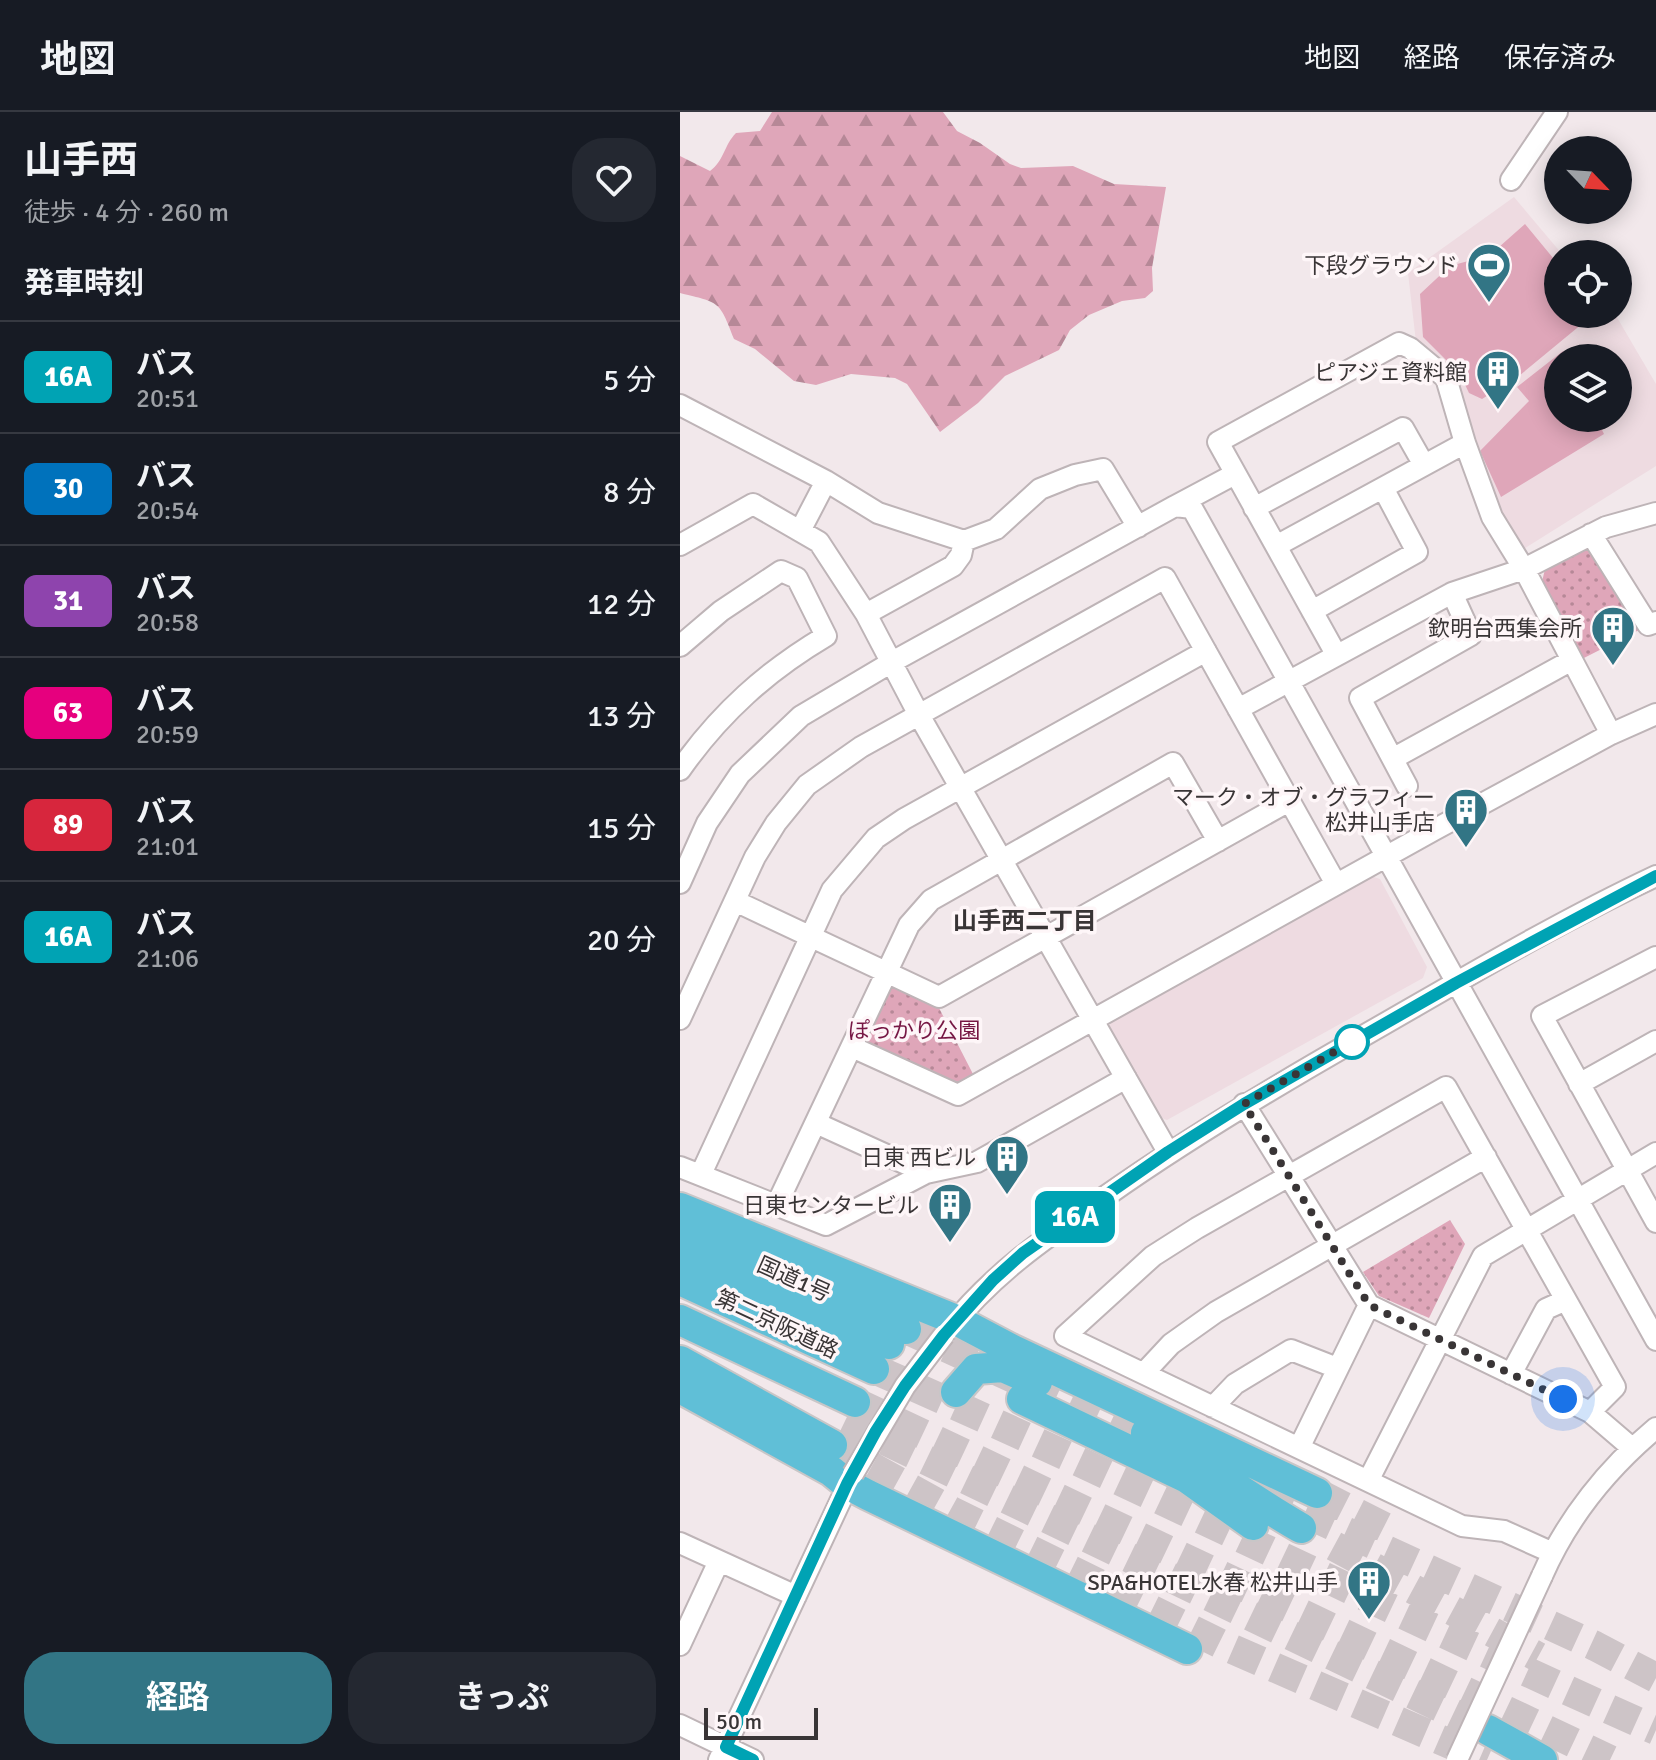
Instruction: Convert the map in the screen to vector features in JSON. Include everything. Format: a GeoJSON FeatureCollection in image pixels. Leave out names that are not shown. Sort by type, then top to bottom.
{"type":"FeatureCollection","features":[{"type":"Feature","properties":{"kind":"highway"},"geometry":{"type":"LineString","coordinates":[[680,1208],[950,1328],[1013,1350],[1317,1493]]}},
{"type":"Feature","properties":{"kind":"highway","name":"国道1号"},"geometry":{"type":"LineString","coordinates":[[680,1231],[721,1246],[890,1347]]}},
{"type":"Feature","properties":{"kind":"highway"},"geometry":{"type":"LineString","coordinates":[[680,1257],[890,1347]]}},
{"type":"Feature","properties":{"kind":"highway","name":"第二京阪道路"},"geometry":{"type":"LineString","coordinates":[[680,1280],[890,1347]]}},
{"type":"Feature","properties":{"kind":"highway","name":"第二京阪道路"},"geometry":{"type":"LineString","coordinates":[[680,1322],[844,1423],[680,1361]]}},
{"type":"Feature","properties":{"kind":"highway"},"geometry":{"type":"LineString","coordinates":[[956,1392],[976,1369],[1003,1367],[1202,1463],[1301,1528]]}},
{"type":"Feature","properties":{"kind":"highway"},"geometry":{"type":"LineString","coordinates":[[680,1388],[831,1471],[1106,1612],[1187,1649]]}},
{"type":"Feature","properties":{"kind":"highway"},"geometry":{"type":"LineString","coordinates":[[1022,1399],[1187,1478],[1253,1525]]}},
{"type":"Feature","properties":{"kind":"highway"},"geometry":{"type":"LineString","coordinates":[[1488,1730],[1542,1760]]}},
{"type":"Feature","properties":{"kind":"street"},"geometry":{"type":"LineString","coordinates":[[1511,180],[1557,112]]}},
{"type":"Feature","properties":{"kind":"street"},"geometry":{"type":"LineString","coordinates":[[1336,654],[1218,442],[1399,343],[1410,348],[1446,378],[1492,517],[1524,569],[1611,734]]}},
{"type":"Feature","properties":{"kind":"street"},"geometry":{"type":"LineString","coordinates":[[680,405],[826,481],[878,513],[964,541],[996,529],[1040,489],[1075,475],[1103,469],[1138,527]]}},
{"type":"Feature","properties":{"kind":"street"},"geometry":{"type":"LineString","coordinates":[[1254,508],[1403,428],[1424,465]]}},
{"type":"Feature","properties":{"kind":"street"},"geometry":{"type":"LineString","coordinates":[[1276,546],[1465,443]]}},
{"type":"Feature","properties":{"kind":"street"},"geometry":{"type":"LineString","coordinates":[[680,883],[707,823],[740,774],[801,716],[892,662],[1235,474]]}},
{"type":"Feature","properties":{"kind":"street"},"geometry":{"type":"LineString","coordinates":[[800,531],[826,481]]}},
{"type":"Feature","properties":{"kind":"street"},"geometry":{"type":"LineString","coordinates":[[1312,611],[1417,552],[1383,488]]}},
{"type":"Feature","properties":{"kind":"street"},"geometry":{"type":"LineString","coordinates":[[683,537],[753,504],[819,542],[866,614],[919,715],[1168,1152]]}},
{"type":"Feature","properties":{"kind":"street"},"geometry":{"type":"LineString","coordinates":[[1175,506],[1192,508],[1656,1340]]}},
{"type":"Feature","properties":{"kind":"street"},"geometry":{"type":"LineString","coordinates":[[1238,709],[1452,593],[1524,569],[1606,527],[1656,513]]}},
{"type":"Feature","properties":{"kind":"street"},"geometry":{"type":"LineString","coordinates":[[1591,534],[1648,625],[1656,622]]}},
{"type":"Feature","properties":{"kind":"street"},"geometry":{"type":"LineString","coordinates":[[866,614],[953,566],[961,555],[964,541]]}},
{"type":"Feature","properties":{"kind":"street"},"geometry":{"type":"LineString","coordinates":[[680,646],[721,611],[781,571],[797,578],[826,636],[769,674],[738,700],[704,736],[680,770]]}},
{"type":"Feature","properties":{"kind":"street"},"geometry":{"type":"LineString","coordinates":[[680,1019],[755,857],[776,823],[807,785],[861,747],[1165,578],[1336,884]]}},
{"type":"Feature","properties":{"kind":"street"},"geometry":{"type":"LineString","coordinates":[[1407,786],[1360,698],[1471,635],[1452,593]]}},
{"type":"Feature","properties":{"kind":"street"},"geometry":{"type":"LineString","coordinates":[[701,1174],[832,890],[876,838],[1206,651]]}},
{"type":"Feature","properties":{"kind":"street"},"geometry":{"type":"LineString","coordinates":[[1394,758],[1572,660]]}},
{"type":"Feature","properties":{"kind":"street"},"geometry":{"type":"LineString","coordinates":[[852,1047],[958,1095],[1336,884],[1611,734],[1656,714]]}},
{"type":"Feature","properties":{"kind":"street"},"geometry":{"type":"LineString","coordinates":[[777,1204],[909,925],[931,900],[1173,763],[1218,841]]}},
{"type":"Feature","properties":{"kind":"street"},"geometry":{"type":"LineString","coordinates":[[735,901],[939,997],[1289,801]]}},
{"type":"Feature","properties":{"kind":"street"},"geometry":{"type":"LineString","coordinates":[[722,1754],[850,1479],[905,1386],[950,1328],[993,1280],[1023,1253],[1168,1152],[1244,1104],[1456,983],[1656,876]]}},
{"type":"Feature","properties":{"kind":"street"},"geometry":{"type":"LineString","coordinates":[[1656,957],[1542,1016],[1656,1222]]}},
{"type":"Feature","properties":{"kind":"street"},"geometry":{"type":"LineString","coordinates":[[1579,1084],[1654,1048]]}},
{"type":"Feature","properties":{"kind":"street"},"geometry":{"type":"LineString","coordinates":[[680,1167],[826,1225],[926,1173],[977,1162],[1126,1078]]}},
{"type":"Feature","properties":{"kind":"street"},"geometry":{"type":"LineString","coordinates":[[1553,1553],[1504,1531],[1462,1526],[1065,1336],[1153,1256],[1446,1087],[1615,1387],[1590,1412]]}},
{"type":"Feature","properties":{"kind":"street"},"geometry":{"type":"LineString","coordinates":[[1244,1104],[1369,1305],[1590,1412],[1632,1448]]}},
{"type":"Feature","properties":{"kind":"street"},"geometry":{"type":"LineString","coordinates":[[816,1123],[926,1173]]}},
{"type":"Feature","properties":{"kind":"street"},"geometry":{"type":"LineString","coordinates":[[1368,1481],[1483,1256],[1656,1153]]}},
{"type":"Feature","properties":{"kind":"street"},"geometry":{"type":"LineString","coordinates":[[1144,1373],[1171,1344],[1216,1312],[1486,1157]]}},
{"type":"Feature","properties":{"kind":"street"},"geometry":{"type":"LineString","coordinates":[[1511,1374],[1546,1309],[1566,1300]]}},
{"type":"Feature","properties":{"kind":"street"},"geometry":{"type":"LineString","coordinates":[[1299,1448],[1369,1305]]}},
{"type":"Feature","properties":{"kind":"street"},"geometry":{"type":"LineString","coordinates":[[1213,1407],[1235,1384],[1291,1350],[1337,1368]]}},
{"type":"Feature","properties":{"kind":"street"},"geometry":{"type":"LineString","coordinates":[[1457,1760],[1553,1553],[1591,1494],[1632,1448],[1656,1428]]}},
{"type":"Feature","properties":{"kind":"street"},"geometry":{"type":"LineString","coordinates":[[680,1543],[796,1596]]}},
{"type":"Feature","properties":{"kind":"street"},"geometry":{"type":"LineString","coordinates":[[680,1645],[719,1561]]}},
{"type":"Feature","properties":{"kind":"street"},"geometry":{"type":"LineString","coordinates":[[680,1725],[722,1754],[753,1760]]}},
{"type":"Feature","properties":{"kind":"shaded area"},"geometry":{"type":"Polygon","coordinates":[[[1514,197],[1550,240],[1544,240],[1544,328],[1623,328],[1656,384],[1656,466],[1522,550],[1416,342],[1408,273],[1514,197]]]}},
{"type":"Feature","properties":{"kind":"shaded area"},"geometry":{"type":"Polygon","coordinates":[[[1371,876],[1380,879],[1427,967],[1423,978],[1167,1120],[1159,1117],[1109,1029],[1111,1021],[1371,876]]]}},
{"type":"Feature","properties":{"kind":"green space"},"geometry":{"type":"Polygon","coordinates":[[[772,112],[943,112],[957,131],[1021,168],[1073,166],[1114,184],[1166,187],[1152,268],[1153,291],[1145,298],[1122,301],[1089,315],[1070,330],[1059,350],[1005,376],[978,403],[940,432],[907,384],[895,378],[851,374],[816,385],[794,381],[755,349],[734,339],[716,305],[680,293],[680,156],[710,171],[736,133],[760,131],[772,112]]]}},
{"type":"Feature","properties":{"kind":"green space","name":"下段グラウンド"},"geometry":{"type":"Polygon","coordinates":[[[1525,224],[1544,247],[1544,328],[1577,328],[1558,344],[1544,344],[1544,355],[1519,376],[1482,399],[1469,393],[1460,374],[1423,337],[1420,294],[1450,266],[1490,255],[1525,224]]]}},
{"type":"Feature","properties":{"kind":"green space"},"geometry":{"type":"Polygon","coordinates":[[[1544,366],[1544,432],[1604,434],[1501,497],[1480,451],[1529,401],[1517,387],[1544,366]]]}},
{"type":"Feature","properties":{"kind":"green space"},"geometry":{"type":"Polygon","coordinates":[[[1591,544],[1641,629],[1580,660],[1541,586],[1545,569],[1591,544]]]}},
{"type":"Feature","properties":{"kind":"green space","name":"ぽっかり公園"},"geometry":{"type":"Polygon","coordinates":[[[892,986],[939,1008],[973,1074],[956,1083],[863,1043],[892,986]]]}},
{"type":"Feature","properties":{"kind":"green space"},"geometry":{"type":"Polygon","coordinates":[[[1450,1220],[1465,1244],[1429,1318],[1379,1296],[1363,1272],[1450,1220]]]}},
{"type":"Feature","properties":{"kind":"tunnel"},"geometry":{"type":"LineString","coordinates":[[906,1329],[1166,1448]]}},
{"type":"Feature","properties":{"kind":"tunnel"},"geometry":{"type":"LineString","coordinates":[[874,1369],[1656,1730]]}},
{"type":"Feature","properties":{"kind":"tunnel"},"geometry":{"type":"LineString","coordinates":[[855,1402],[1610,1760]]}},
{"type":"Feature","properties":{"kind":"tunnel"},"geometry":{"type":"LineString","coordinates":[[845,1421],[1488,1730]]}},
{"type":"Feature","properties":{"kind":"tunnel"},"geometry":{"type":"LineString","coordinates":[[832,1445],[953,1512],[1223,1645],[1487,1760]]}},
{"type":"Feature","properties":{"kind":"tunnel"},"geometry":{"type":"LineString","coordinates":[[1317,1493],[1394,1532]]}},
{"type":"Feature","properties":{"kind":"tunnel"},"geometry":{"type":"LineString","coordinates":[[1264,1494],[1595,1646],[1656,1678]]}},
{"type":"Feature","properties":{"kind":"tunnel"},"geometry":{"type":"LineString","coordinates":[[1334,1546],[1538,1657]]}},
{"type":"Feature","properties":{"kind":"bus line","name":"16A"},"geometry":{"type":"LineString","coordinates":[[753,1760],[726,1747],[847,1484],[905,1386],[956,1320],[993,1280],[1023,1253],[1168,1152],[1244,1104],[1456,983],[1656,876]]}},
{"type":"Feature","properties":{"kind":"place","name":"下段グラウンド"},"geometry":{"type":"Point","coordinates":[1489,304]}},
{"type":"Feature","properties":{"kind":"place","name":"ピアジェ資料館"},"geometry":{"type":"Point","coordinates":[1498,411]}},
{"type":"Feature","properties":{"kind":"place","name":"欽明台西集会所"},"geometry":{"type":"Point","coordinates":[1613,667]}},
{"type":"Feature","properties":{"kind":"place","name":"マーク・オブ・グラフィー 松井山手店"},"geometry":{"type":"Point","coordinates":[1466,849]}},
{"type":"Feature","properties":{"kind":"place","name":"日東 西ビル"},"geometry":{"type":"Point","coordinates":[1007,1196]}},
{"type":"Feature","properties":{"kind":"place","name":"日東センタービル"},"geometry":{"type":"Point","coordinates":[950,1244]}},
{"type":"Feature","properties":{"kind":"place","name":"SPA&HOTEL水春 松井山手"},"geometry":{"type":"Point","coordinates":[1369,1621]}},
{"type":"Feature","properties":{"kind":"district","name":"山手西二丁目"},"geometry":{"type":"Point","coordinates":[1025,921]}},
{"type":"Feature","properties":{"kind":"route"},"geometry":{"type":"LineString","coordinates":[[1352,1042],[1355,1040],[1244,1104],[1369,1305],[1563,1399]]}}]}
